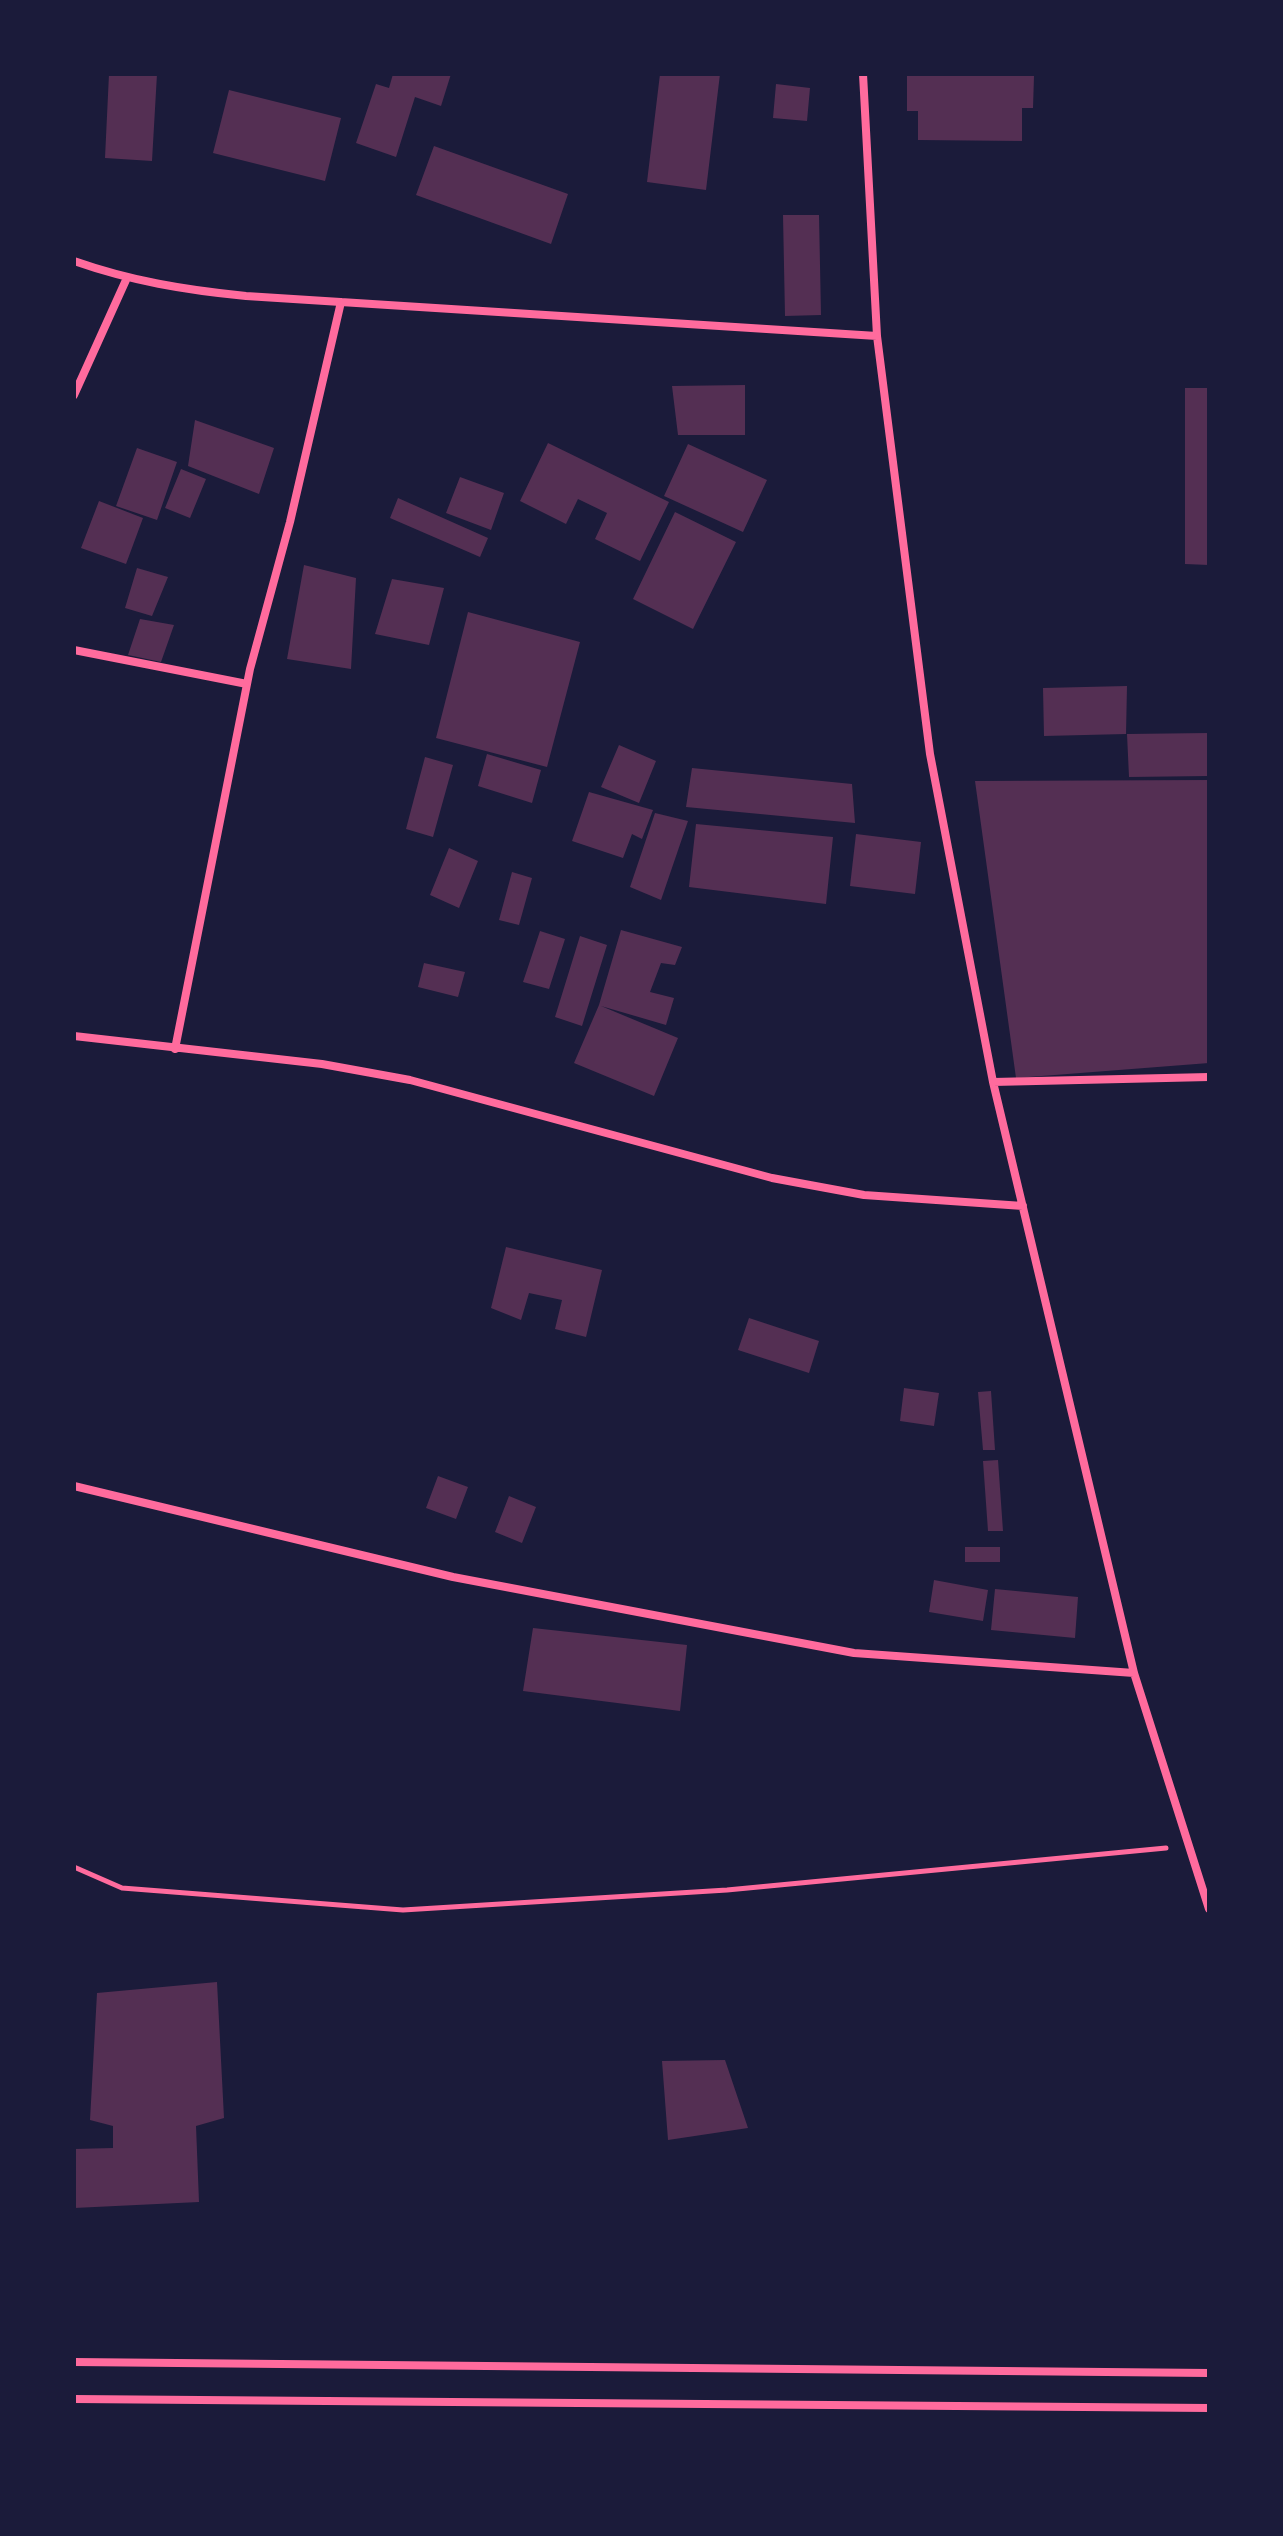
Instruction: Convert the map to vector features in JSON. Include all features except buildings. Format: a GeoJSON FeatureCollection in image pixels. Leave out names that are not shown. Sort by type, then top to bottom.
{"type":"FeatureCollection","features":[{"type":"Feature","properties":{"kind":"street"},"geometry":{"type":"LineString","coordinates":[[863,74],[877,336],[930,754],[993,1082],[1134,1673],[1186,1846],[1209,1909]]}},
{"type":"Feature","properties":{"kind":"street"},"geometry":{"type":"LineString","coordinates":[[74,261],[126,280],[164,288],[877,336]]}},
{"type":"Feature","properties":{"kind":"street"},"geometry":{"type":"LineString","coordinates":[[74,395],[126,280]]}},
{"type":"Feature","properties":{"kind":"street"},"geometry":{"type":"LineString","coordinates":[[175,1049],[247,684],[341,302]]}},
{"type":"Feature","properties":{"kind":"street"},"geometry":{"type":"LineString","coordinates":[[74,650],[247,684]]}},
{"type":"Feature","properties":{"kind":"street"},"geometry":{"type":"LineString","coordinates":[[74,1036],[322,1064],[410,1080],[772,1178],[864,1195],[1023,1206]]}},
{"type":"Feature","properties":{"kind":"street"},"geometry":{"type":"LineString","coordinates":[[993,1082],[1209,1077]]}},
{"type":"Feature","properties":{"kind":"street"},"geometry":{"type":"LineString","coordinates":[[74,1486],[453,1577],[854,1653],[1134,1673]]}},
{"type":"Feature","properties":{"kind":"street"},"geometry":{"type":"LineString","coordinates":[[74,2362],[1209,2373]]}},
{"type":"Feature","properties":{"kind":"street"},"geometry":{"type":"LineString","coordinates":[[74,2399],[1209,2408]]}},
{"type":"Feature","properties":{"kind":"path"},"geometry":{"type":"LineString","coordinates":[[74,1867],[122,1888],[403,1910],[727,1890],[1186,1846]]}}]}
